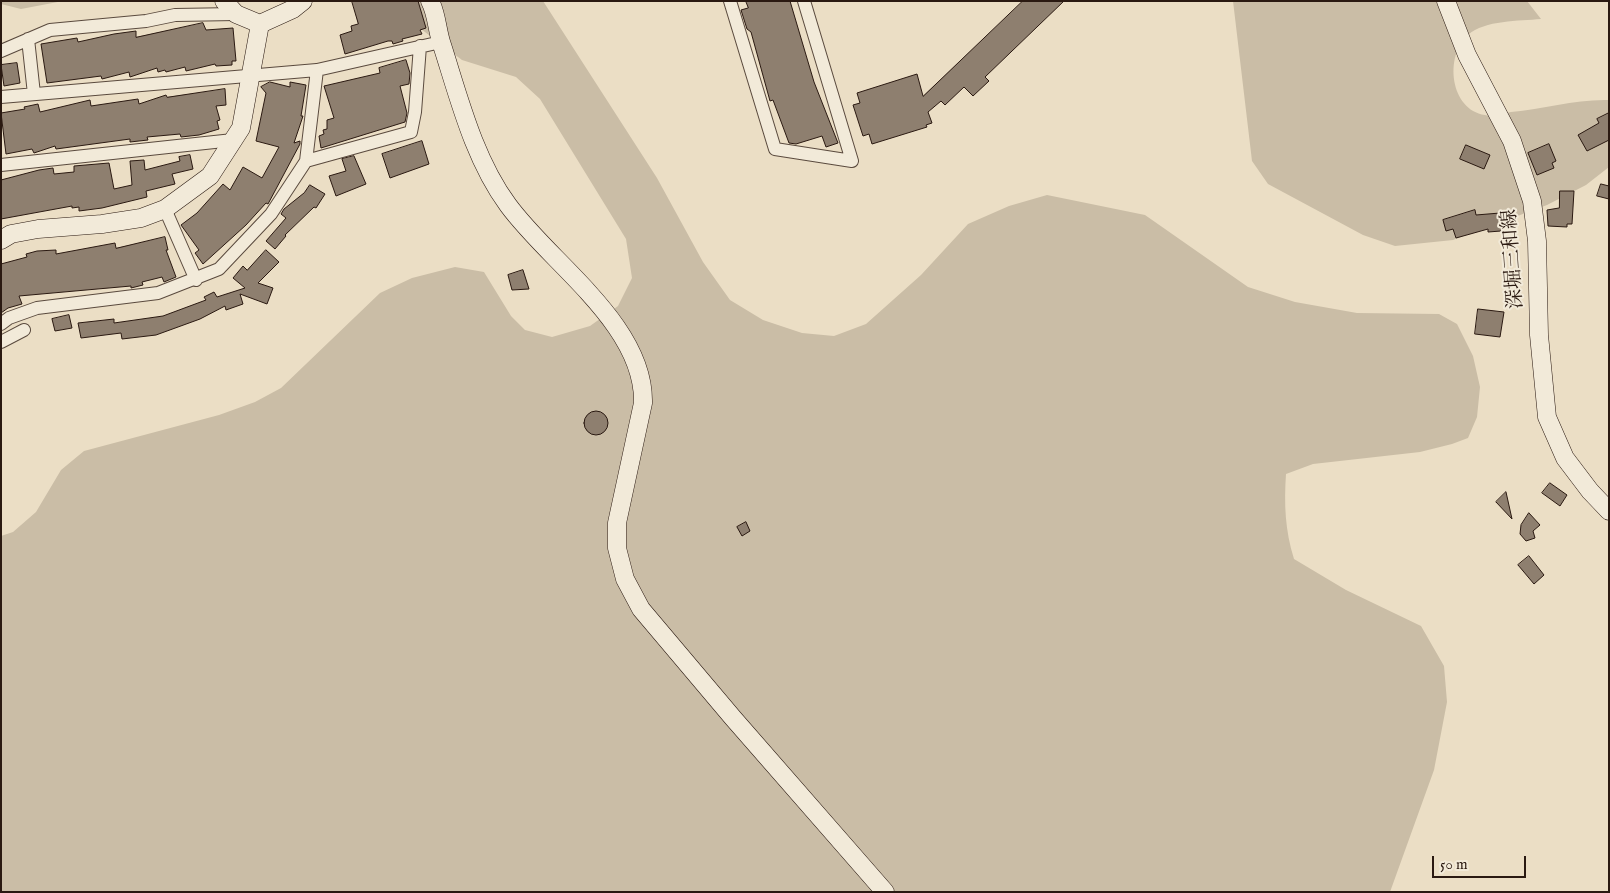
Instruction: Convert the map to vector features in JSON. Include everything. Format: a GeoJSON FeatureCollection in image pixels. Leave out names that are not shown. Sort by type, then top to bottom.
{"type":"FeatureCollection","features":[{"type":"Feature","properties":{"kind":"street"},"geometry":{"type":"LineString","coordinates":[[260,24],[293,9],[303,1]]}},
{"type":"Feature","properties":{"kind":"street"},"geometry":{"type":"LineString","coordinates":[[430,1],[441,42],[476,144],[493,182],[508,206],[625,337],[634,354],[644,389],[643,403],[617,523],[617,548],[625,579],[648,617],[732,718],[884,892]]}},
{"type":"Feature","properties":{"kind":"street"},"geometry":{"type":"LineString","coordinates":[[730,1],[775,150],[852,160],[804,1]]}},
{"type":"Feature","properties":{"kind":"street","name":"深堀三和線"},"geometry":{"type":"LineString","coordinates":[[1446,1],[1466,55],[1512,141],[1532,202],[1537,241],[1539,335],[1547,417],[1565,458],[1590,491],[1609,511]]}},
{"type":"Feature","properties":{"kind":"street"},"geometry":{"type":"LineString","coordinates":[[1,51],[50,30],[146,21],[230,7],[260,24]]}},
{"type":"Feature","properties":{"kind":"street"},"geometry":{"type":"LineString","coordinates":[[1,240],[12,234],[38,229],[102,224],[141,218],[165,210],[210,176],[241,128],[249,75],[260,24]]}},
{"type":"Feature","properties":{"kind":"street"},"geometry":{"type":"LineString","coordinates":[[28,39],[34,94]]}},
{"type":"Feature","properties":{"kind":"street"},"geometry":{"type":"LineString","coordinates":[[1,97],[317,70],[441,42]]}},
{"type":"Feature","properties":{"kind":"street"},"geometry":{"type":"LineString","coordinates":[[306,162],[411,132],[415,112],[420,46]]}},
{"type":"Feature","properties":{"kind":"street"},"geometry":{"type":"LineString","coordinates":[[1,324],[8,318],[37,308],[158,293],[196,280],[219,269],[270,214],[306,162],[317,70]]}},
{"type":"Feature","properties":{"kind":"street"},"geometry":{"type":"LineString","coordinates":[[1,165],[233,140]]}},
{"type":"Feature","properties":{"kind":"street"},"geometry":{"type":"LineString","coordinates":[[165,210],[196,280]]}},
{"type":"Feature","properties":{"kind":"street"},"geometry":{"type":"LineString","coordinates":[[1,342],[24,330]]}},
{"type":"Feature","properties":{"kind":"shaded area"},"geometry":{"type":"Polygon","coordinates":[[[1,1],[63,1],[21,9],[1,4],[1,1]]]}},
{"type":"Feature","properties":{"kind":"shaded area"},"geometry":{"type":"Polygon","coordinates":[[[395,1],[543,1],[657,178],[703,262],[730,300],[763,320],[802,333],[834,336],[866,324],[921,275],[968,224],[1009,206],[1047,195],[1145,215],[1248,287],[1295,302],[1357,313],[1439,314],[1457,324],[1473,356],[1480,387],[1477,417],[1468,438],[1420,452],[1313,464],[1286,474],[1286,517],[1294,559],[1346,590],[1421,626],[1444,666],[1447,702],[1434,770],[1390,892],[1,892],[1,536],[13,532],[36,512],[61,470],[84,451],[219,415],[255,402],[281,388],[380,293],[412,278],[455,267],[484,272],[511,316],[525,330],[552,337],[590,326],[618,306],[632,278],[626,239],[540,99],[516,77],[462,60],[417,26],[395,1]]]}},
{"type":"Feature","properties":{"kind":"shaded area"},"geometry":{"type":"Polygon","coordinates":[[[1233,1],[1527,1],[1541,19],[1503,22],[1483,26],[1468,35],[1460,44],[1454,68],[1454,81],[1458,93],[1464,103],[1473,111],[1488,115],[1572,103],[1609,100],[1609,167],[1586,185],[1547,205],[1453,240],[1395,246],[1363,235],[1268,184],[1252,161],[1233,1]]]}},
{"type":"Feature","properties":{"kind":"building"},"geometry":{"type":"Polygon","coordinates":[[[352,1],[418,1],[426,28],[420,30],[422,34],[402,39],[403,41],[393,44],[392,41],[388,41],[345,54],[340,35],[352,31],[351,26],[358,24],[352,1]]]}},
{"type":"Feature","properties":{"kind":"building"},"geometry":{"type":"Polygon","coordinates":[[[746,1],[790,1],[814,82],[838,143],[826,147],[822,136],[796,144],[789,143],[773,100],[770,101],[751,32],[747,29],[741,10],[748,8],[746,1]]]}},
{"type":"Feature","properties":{"kind":"building"},"geometry":{"type":"Polygon","coordinates":[[[1023,1],[1064,1],[985,77],[989,81],[973,96],[964,87],[945,105],[941,101],[928,112],[932,123],[926,125],[927,127],[872,144],[869,134],[863,136],[853,105],[860,103],[857,93],[917,74],[923,96],[1023,1]]]}},
{"type":"Feature","properties":{"kind":"building"},"geometry":{"type":"Polygon","coordinates":[[[203,23],[206,30],[233,28],[236,61],[232,61],[232,65],[216,66],[215,64],[186,71],[185,67],[166,72],[165,70],[158,72],[157,68],[130,77],[129,72],[102,79],[101,76],[47,83],[41,44],[77,38],[78,42],[136,31],[136,37],[203,23]]]}},
{"type":"Feature","properties":{"kind":"building"},"geometry":{"type":"Polygon","coordinates":[[[406,60],[410,73],[409,84],[400,86],[407,113],[405,122],[321,148],[319,136],[324,134],[323,130],[327,129],[327,120],[334,118],[324,86],[380,73],[379,68],[406,60]]]}},
{"type":"Feature","properties":{"kind":"building"},"geometry":{"type":"Polygon","coordinates":[[[17,63],[20,83],[4,86],[1,65],[17,63]]]}},
{"type":"Feature","properties":{"kind":"building"},"geometry":{"type":"Polygon","coordinates":[[[270,82],[290,87],[290,82],[306,85],[301,116],[303,116],[294,143],[300,141],[300,144],[268,204],[266,203],[246,225],[203,264],[195,253],[199,250],[181,225],[197,213],[223,184],[230,190],[243,167],[262,178],[279,147],[256,141],[266,93],[261,87],[270,82]]]}},
{"type":"Feature","properties":{"kind":"building"},"geometry":{"type":"Polygon","coordinates":[[[225,89],[226,105],[216,106],[220,120],[217,121],[219,129],[199,135],[181,137],[180,134],[147,137],[148,140],[130,142],[130,139],[56,149],[55,146],[34,153],[32,149],[6,154],[1,113],[25,109],[24,107],[38,104],[40,112],[90,100],[91,106],[138,99],[139,104],[166,95],[167,97],[225,89]]]}},
{"type":"Feature","properties":{"kind":"building"},"geometry":{"type":"Polygon","coordinates":[[[1609,113],[1609,140],[1587,151],[1578,135],[1599,123],[1597,119],[1609,113]]]}},
{"type":"Feature","properties":{"kind":"building"},"geometry":{"type":"Polygon","coordinates":[[[422,141],[429,164],[390,178],[382,154],[422,141]]]}},
{"type":"Feature","properties":{"kind":"building"},"geometry":{"type":"Polygon","coordinates":[[[1549,144],[1556,161],[1552,163],[1554,168],[1537,175],[1528,153],[1549,144]]]}},
{"type":"Feature","properties":{"kind":"building"},"geometry":{"type":"Polygon","coordinates":[[[1466,145],[1490,155],[1484,169],[1460,159],[1466,145]]]}},
{"type":"Feature","properties":{"kind":"building"},"geometry":{"type":"Polygon","coordinates":[[[190,155],[193,169],[172,174],[175,184],[146,191],[147,197],[102,208],[79,211],[79,207],[72,208],[72,206],[1,219],[1,180],[39,170],[53,168],[54,174],[74,172],[74,166],[109,163],[114,189],[132,185],[130,161],[144,160],[145,170],[180,161],[179,157],[190,155]]]}},
{"type":"Feature","properties":{"kind":"building"},"geometry":{"type":"Polygon","coordinates":[[[354,156],[366,184],[336,196],[329,176],[346,171],[342,159],[354,156]]]}},
{"type":"Feature","properties":{"kind":"building"},"geometry":{"type":"Polygon","coordinates":[[[1601,184],[1609,186],[1609,199],[1597,196],[1601,184]]]}},
{"type":"Feature","properties":{"kind":"building"},"geometry":{"type":"Polygon","coordinates":[[[310,185],[325,194],[316,208],[314,207],[285,235],[275,249],[266,241],[286,218],[281,214],[284,209],[304,193],[310,185]]]}},
{"type":"Feature","properties":{"kind":"building"},"geometry":{"type":"Polygon","coordinates":[[[1560,191],[1574,191],[1572,224],[1567,224],[1567,227],[1548,226],[1547,210],[1559,208],[1560,191]]]}},
{"type":"Feature","properties":{"kind":"building"},"geometry":{"type":"Polygon","coordinates":[[[1475,210],[1476,215],[1500,213],[1501,231],[1488,232],[1488,229],[1456,238],[1453,229],[1446,231],[1443,220],[1475,210]]]}},
{"type":"Feature","properties":{"kind":"building"},"geometry":{"type":"Polygon","coordinates":[[[165,237],[168,250],[166,250],[176,277],[164,282],[162,277],[142,282],[143,285],[131,288],[131,286],[19,296],[22,304],[8,308],[1,313],[1,264],[27,257],[26,254],[37,251],[56,250],[56,254],[115,243],[116,248],[165,237]]]}},
{"type":"Feature","properties":{"kind":"building"},"geometry":{"type":"Polygon","coordinates":[[[266,250],[279,262],[258,283],[273,288],[267,304],[240,294],[243,304],[226,310],[225,306],[200,319],[156,335],[122,339],[121,333],[81,338],[78,323],[114,319],[114,323],[163,316],[206,300],[204,297],[214,292],[217,297],[245,288],[233,278],[243,266],[247,270],[266,250]]]}},
{"type":"Feature","properties":{"kind":"building"},"geometry":{"type":"Polygon","coordinates":[[[523,270],[529,289],[512,290],[508,275],[523,270]]]}},
{"type":"Feature","properties":{"kind":"building"},"geometry":{"type":"Polygon","coordinates":[[[1478,309],[1504,312],[1500,337],[1475,334],[1478,309]]]}},
{"type":"Feature","properties":{"kind":"building"},"geometry":{"type":"Polygon","coordinates":[[[69,315],[72,328],[55,331],[52,319],[69,315]]]}},
{"type":"Feature","properties":{"kind":"building"},"geometry":{"type":"Polygon","coordinates":[[[596,411],[605,414],[608,423],[605,432],[596,435],[587,432],[584,423],[587,414],[596,411]]]}},
{"type":"Feature","properties":{"kind":"building"},"geometry":{"type":"Polygon","coordinates":[[[1550,483],[1567,495],[1560,506],[1542,493],[1550,483]]]}},
{"type":"Feature","properties":{"kind":"building"},"geometry":{"type":"Polygon","coordinates":[[[1506,492],[1512,519],[1496,502],[1506,492]]]}},
{"type":"Feature","properties":{"kind":"building"},"geometry":{"type":"Polygon","coordinates":[[[1529,513],[1540,525],[1533,531],[1535,538],[1526,541],[1520,534],[1521,525],[1529,513]]]}},
{"type":"Feature","properties":{"kind":"building"},"geometry":{"type":"Polygon","coordinates":[[[746,522],[750,531],[742,536],[737,527],[746,522]]]}},
{"type":"Feature","properties":{"kind":"building"},"geometry":{"type":"Polygon","coordinates":[[[1529,556],[1544,575],[1534,584],[1518,565],[1529,556]]]}}]}
